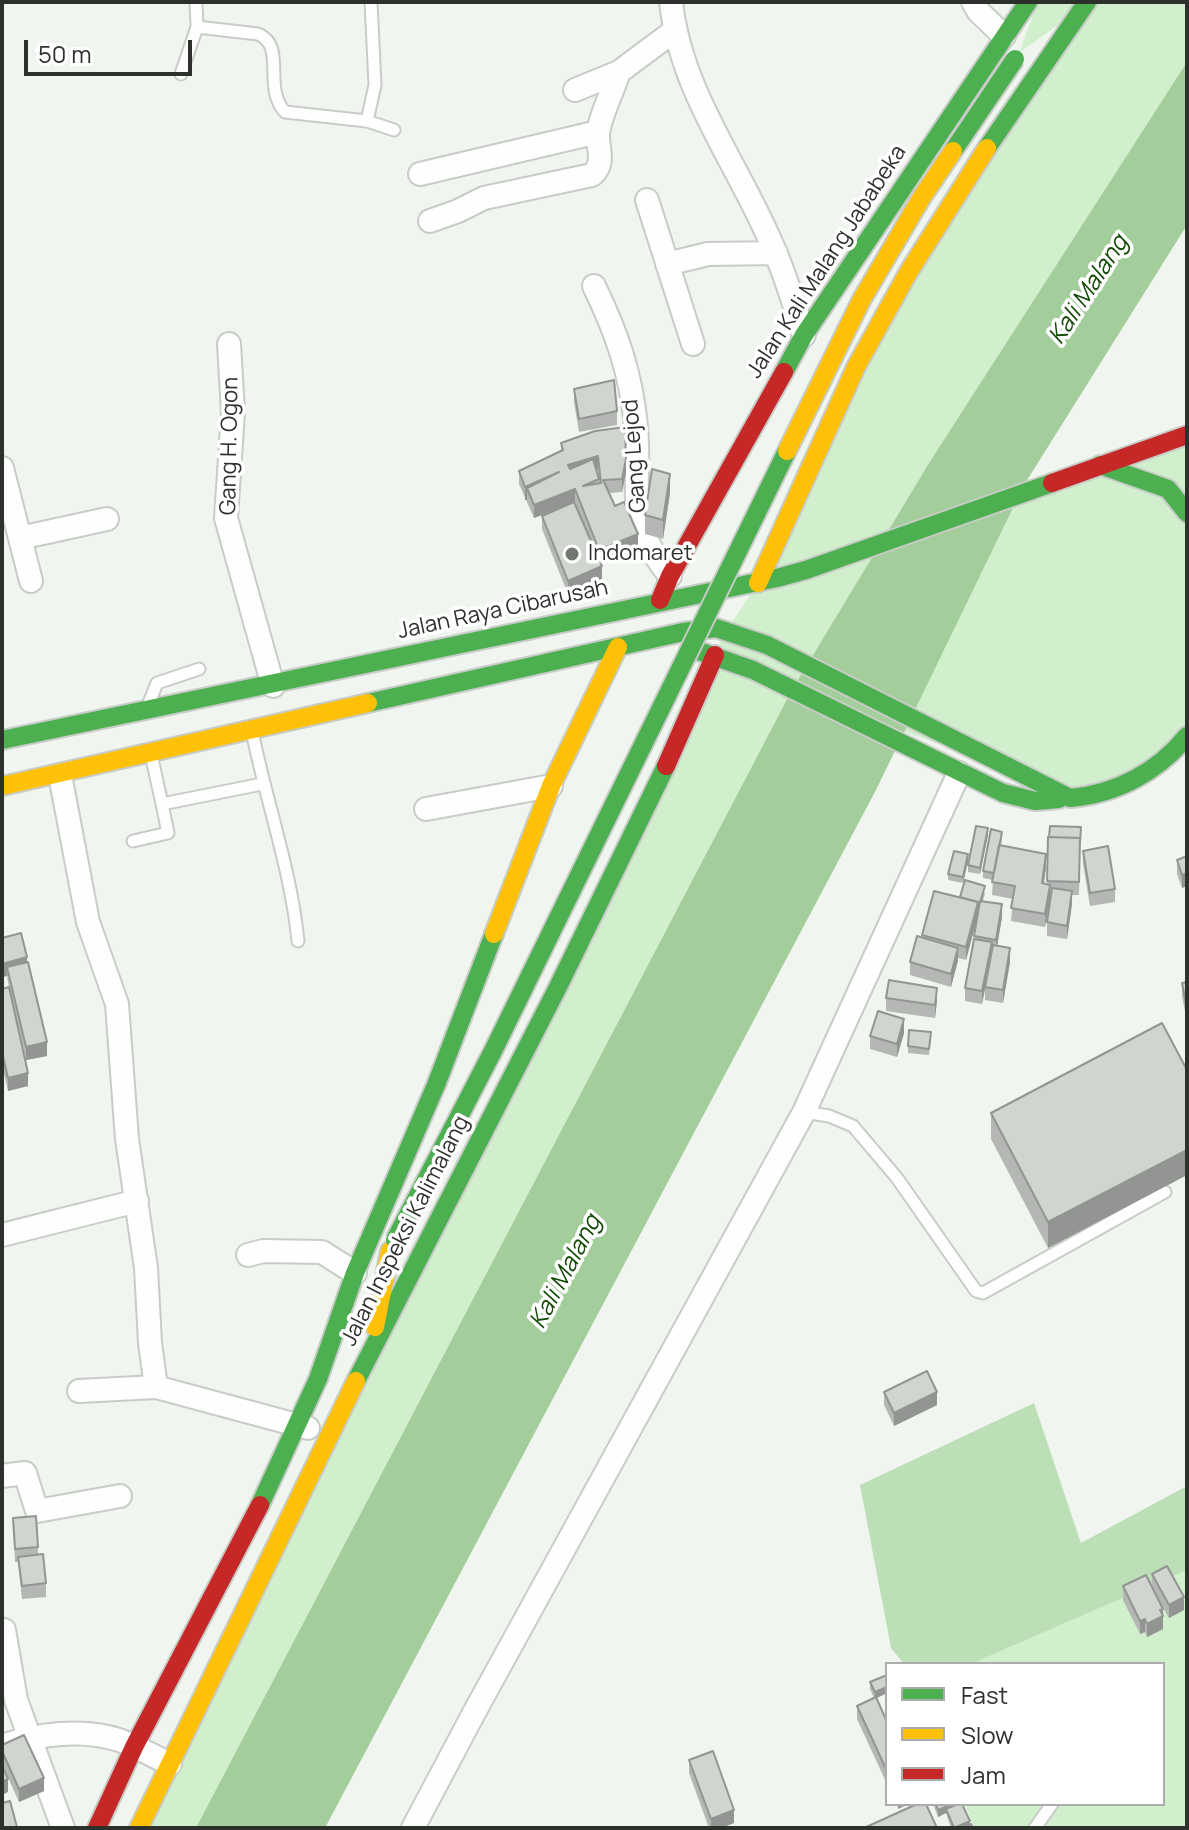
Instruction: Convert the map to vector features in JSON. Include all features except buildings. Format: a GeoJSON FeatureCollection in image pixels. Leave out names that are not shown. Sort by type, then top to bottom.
{"type":"FeatureCollection","features":[{"type":"Feature","properties":{"kind":"main road","name":"Jalan Kali Malang Jababeka"},"geometry":{"type":"LineString","coordinates":[[660,600],[670,576],[804,335],[1028,2]]}},
{"type":"Feature","properties":{"kind":"main road"},"geometry":{"type":"LineString","coordinates":[[1028,48],[1038,2]]}},
{"type":"Feature","properties":{"kind":"main road"},"geometry":{"type":"LineString","coordinates":[[337,1322],[393,1246],[493,1051],[862,299],[922,197],[1028,48],[1085,5]]}},
{"type":"Feature","properties":{"kind":"main road"},"geometry":{"type":"LineString","coordinates":[[758,583],[856,367],[929,240],[1085,5]]}},
{"type":"Feature","properties":{"kind":"main road"},"geometry":{"type":"LineString","coordinates":[[804,335],[856,367]]}},
{"type":"Feature","properties":{"kind":"main road","name":"Jalan Raya Cibarusah"},"geometry":{"type":"LineString","coordinates":[[2,740],[273,686],[660,600],[758,583],[806,570],[1187,435]]}},
{"type":"Feature","properties":{"kind":"main road"},"geometry":{"type":"LineString","coordinates":[[1100,465],[1168,489],[1187,513]]}},
{"type":"Feature","properties":{"kind":"main road"},"geometry":{"type":"LineString","coordinates":[[2,786],[683,632],[716,628],[767,645],[1070,798]]}},
{"type":"Feature","properties":{"kind":"main road"},"geometry":{"type":"LineString","coordinates":[[646,641],[659,641],[715,655],[753,670],[959,773],[1018,798],[1035,801],[1087,798],[1110,791],[1146,773],[1184,740],[1187,725]]}},
{"type":"Feature","properties":{"kind":"main road","name":"Jalan Inspeksi Kalimalang"},"geometry":{"type":"LineString","coordinates":[[97,1828],[134,1747],[250,1526],[298,1424],[355,1273],[436,1085],[551,786],[618,647]]}},
{"type":"Feature","properties":{"kind":"main road","name":"Jalan Inspeksi Kalimalang"},"geometry":{"type":"LineString","coordinates":[[139,1828],[370,1351],[652,798],[715,655]]}},
{"type":"Feature","properties":{"kind":"main road"},"geometry":{"type":"LineString","coordinates":[[370,1351],[393,1246]]}},
{"type":"Feature","properties":{"kind":"street"},"geometry":{"type":"LineString","coordinates":[[671,2],[674,31],[697,98],[776,253],[804,335]]}},
{"type":"Feature","properties":{"kind":"street"},"geometry":{"type":"LineString","coordinates":[[973,2],[1004,36]]}},
{"type":"Feature","properties":{"kind":"street"},"geometry":{"type":"LineString","coordinates":[[575,90],[619,72],[674,31]]}},
{"type":"Feature","properties":{"kind":"street"},"geometry":{"type":"LineString","coordinates":[[430,221],[484,198],[592,175],[600,159],[598,132],[619,72]]}},
{"type":"Feature","properties":{"kind":"street"},"geometry":{"type":"LineString","coordinates":[[420,174],[598,132]]}},
{"type":"Feature","properties":{"kind":"street"},"geometry":{"type":"LineString","coordinates":[[647,200],[693,344]]}},
{"type":"Feature","properties":{"kind":"street"},"geometry":{"type":"LineString","coordinates":[[667,264],[708,254],[776,253]]}},
{"type":"Feature","properties":{"kind":"street","name":"Gang Lejod"},"geometry":{"type":"LineString","coordinates":[[594,286],[616,332],[629,378],[636,427],[634,497],[641,530],[652,554],[670,576]]}},
{"type":"Feature","properties":{"kind":"street","name":"Gang H. Ogon"},"geometry":{"type":"LineString","coordinates":[[229,344],[233,412],[226,518],[273,686]]}},
{"type":"Feature","properties":{"kind":"street"},"geometry":{"type":"LineString","coordinates":[[611,431],[636,427]]}},
{"type":"Feature","properties":{"kind":"street"},"geometry":{"type":"LineString","coordinates":[[2,468],[31,581]]}},
{"type":"Feature","properties":{"kind":"street"},"geometry":{"type":"LineString","coordinates":[[20,538],[107,519]]}},
{"type":"Feature","properties":{"kind":"street"},"geometry":{"type":"LineString","coordinates":[[413,1828],[804,1112],[959,773]]}},
{"type":"Feature","properties":{"kind":"street"},"geometry":{"type":"LineString","coordinates":[[60,775],[88,922],[117,1004],[127,1139],[146,1268],[156,1387]]}},
{"type":"Feature","properties":{"kind":"street"},"geometry":{"type":"LineString","coordinates":[[426,809],[551,786]]}},
{"type":"Feature","properties":{"kind":"street"},"geometry":{"type":"LineString","coordinates":[[2,1235],[137,1201]]}},
{"type":"Feature","properties":{"kind":"street"},"geometry":{"type":"LineString","coordinates":[[248,1255],[263,1251],[322,1252],[355,1273]]}},
{"type":"Feature","properties":{"kind":"street"},"geometry":{"type":"LineString","coordinates":[[79,1391],[156,1387],[298,1424],[329,1437]]}},
{"type":"Feature","properties":{"kind":"street"},"geometry":{"type":"LineString","coordinates":[[2,1476],[25,1473],[37,1511],[120,1496]]}},
{"type":"Feature","properties":{"kind":"street"},"geometry":{"type":"LineString","coordinates":[[4,1630],[16,1700],[27,1737],[47,1781],[63,1828]]}},
{"type":"Feature","properties":{"kind":"street"},"geometry":{"type":"LineString","coordinates":[[2,1746],[27,1737],[83,1734],[112,1738],[170,1764]]}},
{"type":"Feature","properties":{"kind":"lane"},"geometry":{"type":"LineString","coordinates":[[181,74],[197,27],[196,2]]}},
{"type":"Feature","properties":{"kind":"lane"},"geometry":{"type":"LineString","coordinates":[[367,121],[375,85],[371,2]]}},
{"type":"Feature","properties":{"kind":"lane"},"geometry":{"type":"LineString","coordinates":[[197,27],[258,34],[267,38],[273,47],[274,95],[285,112],[367,121],[394,130]]}},
{"type":"Feature","properties":{"kind":"lane"},"geometry":{"type":"LineString","coordinates":[[146,711],[157,683],[199,669]]}},
{"type":"Feature","properties":{"kind":"lane"},"geometry":{"type":"LineString","coordinates":[[251,730],[295,909],[298,941]]}},
{"type":"Feature","properties":{"kind":"lane"},"geometry":{"type":"LineString","coordinates":[[133,841],[168,833],[150,754]]}},
{"type":"Feature","properties":{"kind":"lane"},"geometry":{"type":"LineString","coordinates":[[162,804],[262,784]]}},
{"type":"Feature","properties":{"kind":"lane"},"geometry":{"type":"LineString","coordinates":[[804,1112],[829,1116],[853,1126],[897,1178],[976,1291],[983,1293],[1165,1192]]}},
{"type":"Feature","properties":{"kind":"lane"},"geometry":{"type":"LineString","coordinates":[[1035,1828],[1051,1806]]}},
{"type":"Feature","properties":{"kind":"shaded area"},"geometry":{"type":"Polygon","coordinates":[[[1038,2],[1187,2],[1187,63],[883,539],[1187,435],[1187,736],[1087,798],[796,692],[647,967],[197,1828],[139,1828],[726,631],[758,583],[856,367],[1080,9],[1019,53],[1038,2]]]}},
{"type":"Feature","properties":{"kind":"shaded area"},"geometry":{"type":"Polygon","coordinates":[[[1034,1403],[1081,1543],[1187,1486],[1187,1570],[976,1662],[902,1662],[891,1648],[860,1485],[1034,1403]]]}},
{"type":"Feature","properties":{"kind":"shaded area"},"geometry":{"type":"Polygon","coordinates":[[[1187,1570],[1187,1828],[974,1828],[966,1806],[1165,1806],[1165,1662],[976,1662],[1187,1570]]]}},
{"type":"Feature","properties":{"kind":"water","name":"Kali Malang"},"geometry":{"type":"Polygon","coordinates":[[[1187,62],[1187,225],[1024,485],[876,790],[325,1828],[196,1828],[792,690],[929,463],[1187,62]]]}},
{"type":"Feature","properties":{"kind":"traffic: fast"},"geometry":{"type":"LineString","coordinates":[[784,372],[804,335],[1028,2]]}},
{"type":"Feature","properties":{"kind":"traffic: fast"},"geometry":{"type":"LineString","coordinates":[[987,148],[1087,2]]}},
{"type":"Feature","properties":{"kind":"traffic: fast"},"geometry":{"type":"LineString","coordinates":[[953,151],[1015,59]]}},
{"type":"Feature","properties":{"kind":"traffic: fast"},"geometry":{"type":"LineString","coordinates":[[395,1240],[493,1051],[787,451]]}},
{"type":"Feature","properties":{"kind":"traffic: fast"},"geometry":{"type":"LineString","coordinates":[[1100,465],[1168,489],[1187,513]]}},
{"type":"Feature","properties":{"kind":"traffic: fast"},"geometry":{"type":"LineString","coordinates":[[2,740],[777,578],[1052,483]]}},
{"type":"Feature","properties":{"kind":"traffic: fast"},"geometry":{"type":"LineString","coordinates":[[368,703],[683,632],[716,628],[767,645],[1070,798],[1104,792],[1135,779],[1163,760],[1187,736]]}},
{"type":"Feature","properties":{"kind":"traffic: fast"},"geometry":{"type":"LineString","coordinates":[[693,649],[753,670],[1003,793],[1035,801],[1059,799]]}},
{"type":"Feature","properties":{"kind":"traffic: fast"},"geometry":{"type":"LineString","coordinates":[[356,1381],[557,989],[666,766]]}},
{"type":"Feature","properties":{"kind":"traffic: fast"},"geometry":{"type":"LineString","coordinates":[[260,1505],[318,1379],[355,1273],[436,1085],[494,934]]}},
{"type":"Feature","properties":{"kind":"traffic: slow"},"geometry":{"type":"LineString","coordinates":[[758,583],[856,367],[908,273],[987,148]]}},
{"type":"Feature","properties":{"kind":"traffic: slow"},"geometry":{"type":"LineString","coordinates":[[787,451],[862,299],[953,151]]}},
{"type":"Feature","properties":{"kind":"traffic: slow"},"geometry":{"type":"LineString","coordinates":[[494,934],[551,786],[618,647]]}},
{"type":"Feature","properties":{"kind":"traffic: slow"},"geometry":{"type":"LineString","coordinates":[[2,786],[368,703]]}},
{"type":"Feature","properties":{"kind":"traffic: slow"},"geometry":{"type":"LineString","coordinates":[[375,1327],[390,1251]]}},
{"type":"Feature","properties":{"kind":"traffic: slow"},"geometry":{"type":"LineString","coordinates":[[139,1828],[356,1381]]}},
{"type":"Feature","properties":{"kind":"traffic: jam"},"geometry":{"type":"LineString","coordinates":[[660,600],[670,576],[784,372]]}},
{"type":"Feature","properties":{"kind":"traffic: jam"},"geometry":{"type":"LineString","coordinates":[[1052,483],[1187,435]]}},
{"type":"Feature","properties":{"kind":"traffic: jam"},"geometry":{"type":"LineString","coordinates":[[666,766],[715,655]]}},
{"type":"Feature","properties":{"kind":"traffic: jam"},"geometry":{"type":"LineString","coordinates":[[97,1828],[134,1747],[260,1505]]}},
{"type":"Feature","properties":{"kind":"place","name":"Indomaret"},"geometry":{"type":"Point","coordinates":[572,554]}}]}
